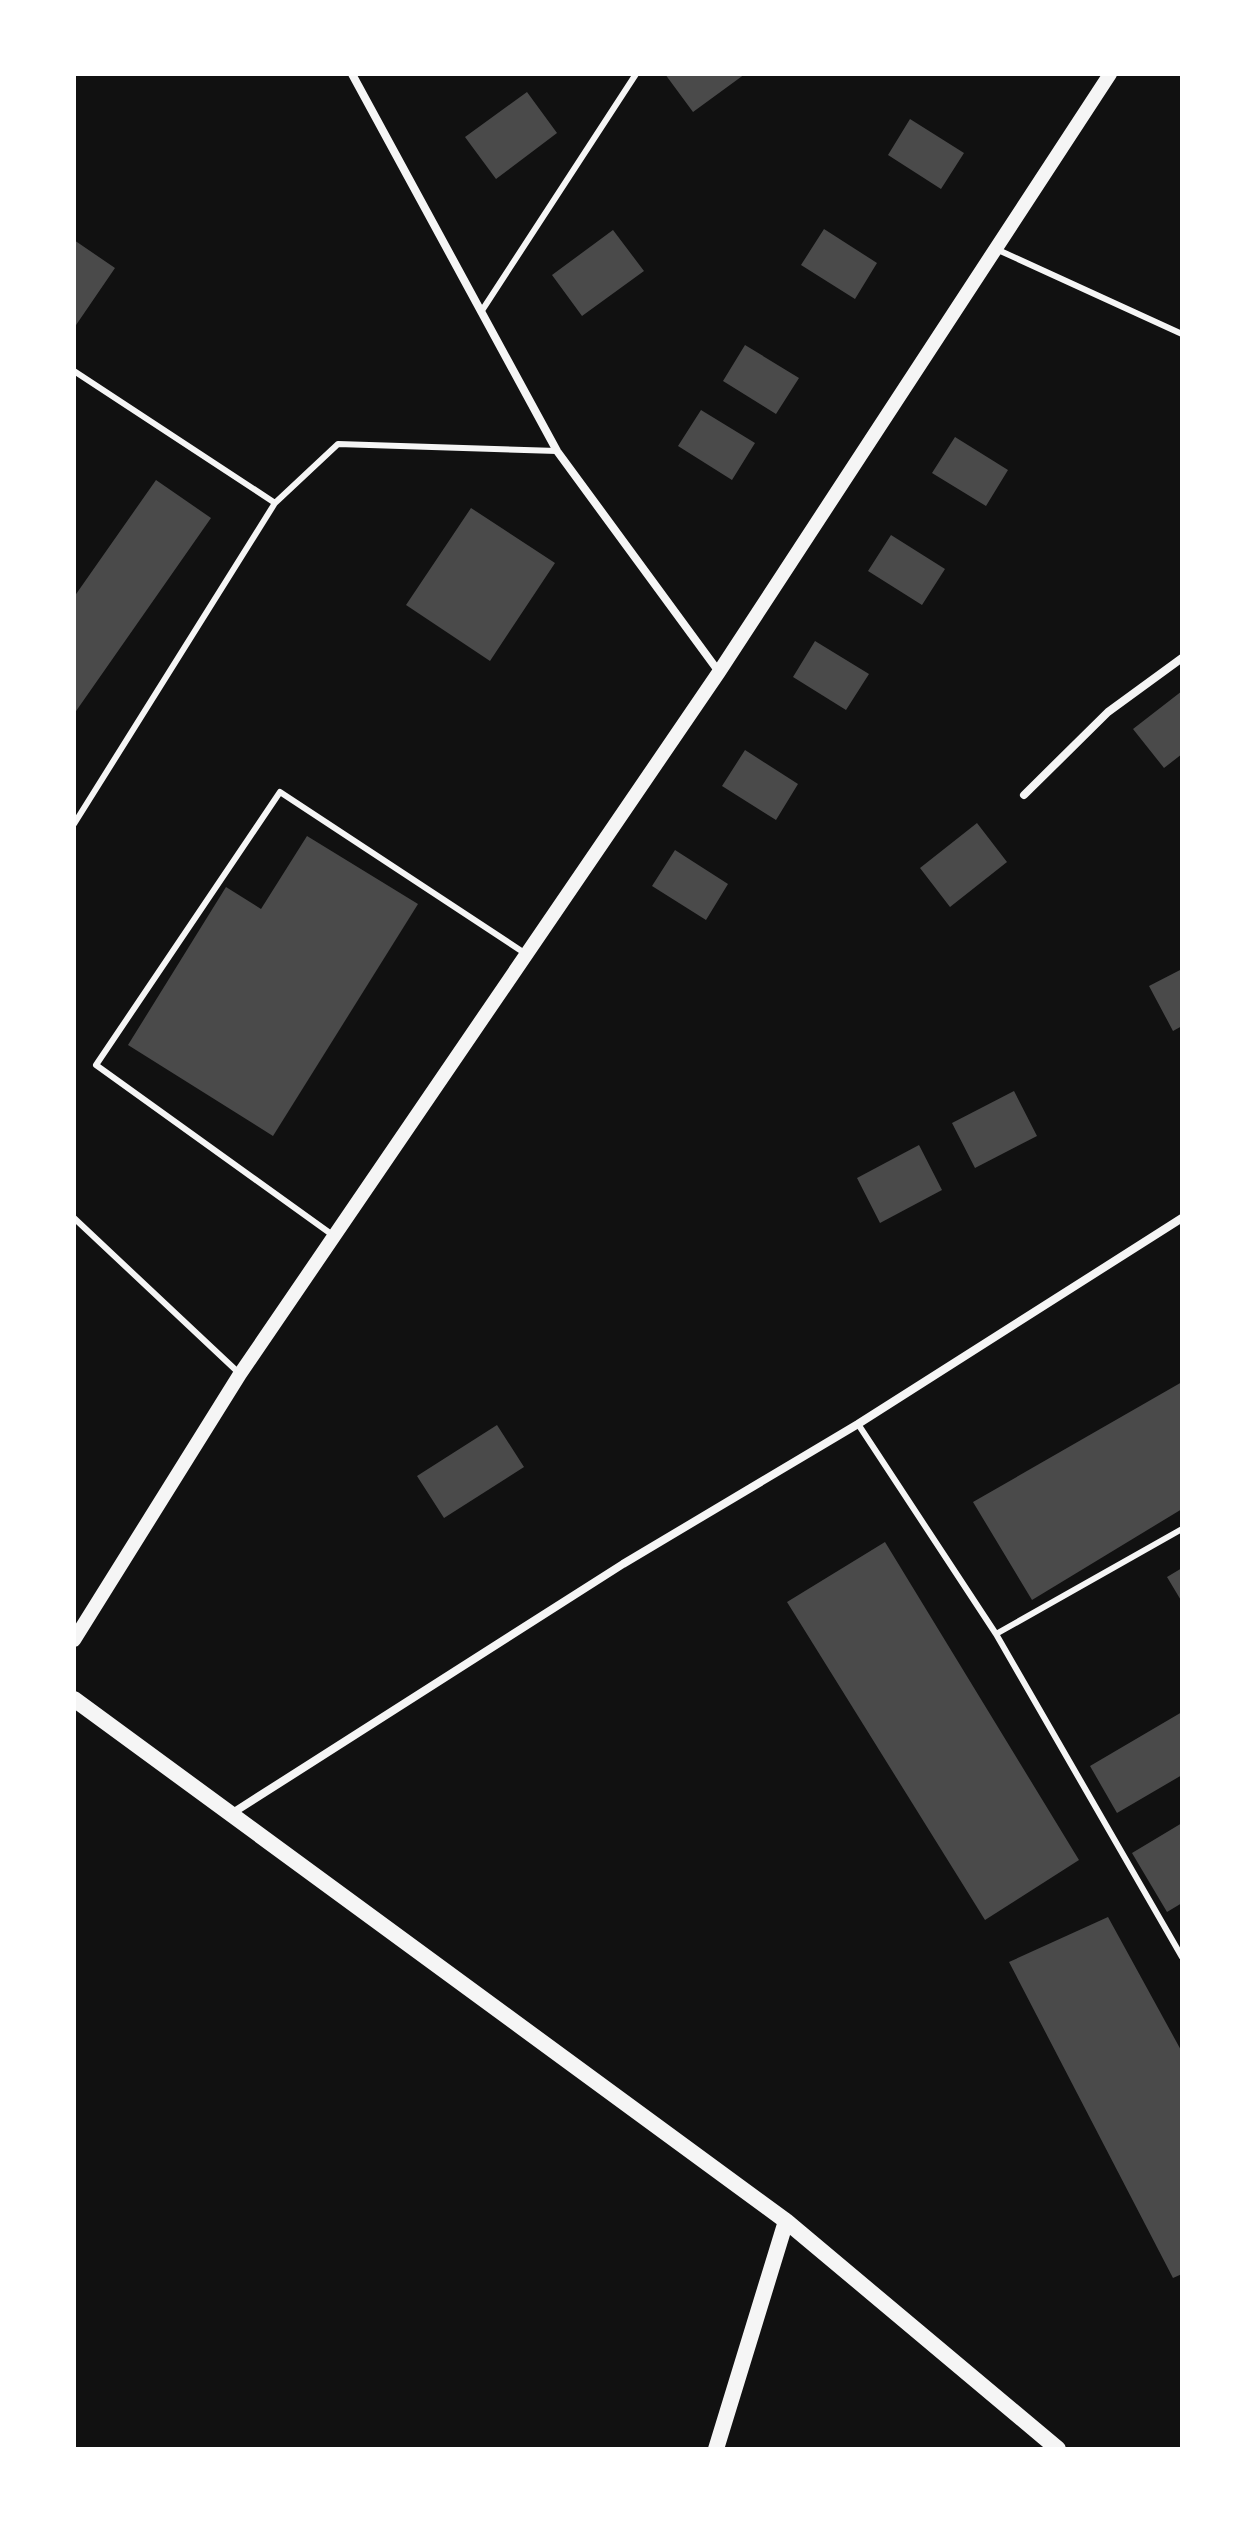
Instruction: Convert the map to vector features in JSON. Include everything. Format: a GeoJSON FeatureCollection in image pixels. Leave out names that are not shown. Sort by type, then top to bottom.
{"type":"FeatureCollection","features":[{"type":"Feature","properties":{"kind":"main road"},"geometry":{"type":"LineString","coordinates":[[74,1699],[786,2221],[1058,2449]]}},
{"type":"Feature","properties":{"kind":"main road"},"geometry":{"type":"LineString","coordinates":[[716,2449],[786,2221]]}},
{"type":"Feature","properties":{"kind":"street"},"geometry":{"type":"LineString","coordinates":[[352,74],[557,451],[719,672]]}},
{"type":"Feature","properties":{"kind":"street"},"geometry":{"type":"LineString","coordinates":[[74,1640],[240,1374],[719,672],[1110,74]]}},
{"type":"Feature","properties":{"kind":"street"},"geometry":{"type":"LineString","coordinates":[[1024,795],[1108,712],[1182,658]]}},
{"type":"Feature","properties":{"kind":"street"},"geometry":{"type":"LineString","coordinates":[[231,1814],[623,1564],[858,1424],[1182,1218]]}},
{"type":"Feature","properties":{"kind":"lane"},"geometry":{"type":"LineString","coordinates":[[481,312],[636,74]]}},
{"type":"Feature","properties":{"kind":"lane"},"geometry":{"type":"LineString","coordinates":[[996,249],[1182,334]]}},
{"type":"Feature","properties":{"kind":"lane"},"geometry":{"type":"LineString","coordinates":[[74,371],[275,503]]}},
{"type":"Feature","properties":{"kind":"lane"},"geometry":{"type":"LineString","coordinates":[[74,824],[275,503],[338,444],[557,451]]}},
{"type":"Feature","properties":{"kind":"lane"},"geometry":{"type":"LineString","coordinates":[[334,1236],[96,1065],[280,792],[527,954]]}},
{"type":"Feature","properties":{"kind":"lane"},"geometry":{"type":"LineString","coordinates":[[74,1218],[240,1374]]}},
{"type":"Feature","properties":{"kind":"lane"},"geometry":{"type":"LineString","coordinates":[[858,1424],[996,1634],[1182,1957]]}},
{"type":"Feature","properties":{"kind":"lane"},"geometry":{"type":"LineString","coordinates":[[996,1634],[1182,1529]]}},
{"type":"Feature","properties":{"kind":"building"},"geometry":{"type":"Polygon","coordinates":[[[665,74],[745,74],[693,112],[665,74]]]}},
{"type":"Feature","properties":{"kind":"building"},"geometry":{"type":"Polygon","coordinates":[[[527,92],[557,133],[496,179],[465,137],[527,92]]]}},
{"type":"Feature","properties":{"kind":"building"},"geometry":{"type":"Polygon","coordinates":[[[910,119],[964,153],[941,189],[888,155],[910,119]]]}},
{"type":"Feature","properties":{"kind":"building"},"geometry":{"type":"Polygon","coordinates":[[[824,229],[877,263],[855,299],[801,265],[824,229]]]}},
{"type":"Feature","properties":{"kind":"building"},"geometry":{"type":"Polygon","coordinates":[[[613,230],[644,271],[582,316],[552,275],[613,230]]]}},
{"type":"Feature","properties":{"kind":"building"},"geometry":{"type":"Polygon","coordinates":[[[74,240],[115,268],[74,328],[74,240]]]}},
{"type":"Feature","properties":{"kind":"building"},"geometry":{"type":"Polygon","coordinates":[[[745,345],[799,378],[776,414],[723,381],[745,345]]]}},
{"type":"Feature","properties":{"kind":"building"},"geometry":{"type":"Polygon","coordinates":[[[701,410],[755,443],[732,480],[678,446],[701,410]]]}},
{"type":"Feature","properties":{"kind":"building"},"geometry":{"type":"Polygon","coordinates":[[[955,437],[1008,470],[986,506],[932,473],[955,437]]]}},
{"type":"Feature","properties":{"kind":"building"},"geometry":{"type":"Polygon","coordinates":[[[156,480],[211,518],[74,714],[74,597],[156,480]]]}},
{"type":"Feature","properties":{"kind":"building"},"geometry":{"type":"Polygon","coordinates":[[[471,508],[555,563],[490,661],[406,605],[471,508]]]}},
{"type":"Feature","properties":{"kind":"building"},"geometry":{"type":"Polygon","coordinates":[[[891,535],[945,569],[922,605],[868,571],[891,535]]]}},
{"type":"Feature","properties":{"kind":"building"},"geometry":{"type":"Polygon","coordinates":[[[815,641],[869,674],[846,710],[793,677],[815,641]]]}},
{"type":"Feature","properties":{"kind":"building"},"geometry":{"type":"Polygon","coordinates":[[[1182,691],[1182,754],[1164,768],[1133,729],[1182,691]]]}},
{"type":"Feature","properties":{"kind":"building"},"geometry":{"type":"Polygon","coordinates":[[[745,750],[798,784],[776,820],[722,786],[745,750]]]}},
{"type":"Feature","properties":{"kind":"building"},"geometry":{"type":"Polygon","coordinates":[[[977,823],[1007,862],[950,907],[920,868],[977,823]]]}},
{"type":"Feature","properties":{"kind":"building"},"geometry":{"type":"Polygon","coordinates":[[[307,836],[418,904],[273,1136],[128,1045],[226,887],[261,909],[307,836]]]}},
{"type":"Feature","properties":{"kind":"building"},"geometry":{"type":"Polygon","coordinates":[[[675,850],[728,884],[706,920],[652,886],[675,850]]]}},
{"type":"Feature","properties":{"kind":"building"},"geometry":{"type":"Polygon","coordinates":[[[1182,969],[1182,1026],[1173,1031],[1149,986],[1182,969]]]}},
{"type":"Feature","properties":{"kind":"building"},"geometry":{"type":"Polygon","coordinates":[[[1014,1091],[1037,1136],[975,1168],[952,1123],[1014,1091]]]}},
{"type":"Feature","properties":{"kind":"building"},"geometry":{"type":"Polygon","coordinates":[[[919,1145],[942,1190],[880,1223],[857,1178],[919,1145]]]}},
{"type":"Feature","properties":{"kind":"building"},"geometry":{"type":"Polygon","coordinates":[[[1182,1382],[1182,1509],[1032,1600],[973,1502],[1182,1382]]]}},
{"type":"Feature","properties":{"kind":"building"},"geometry":{"type":"Polygon","coordinates":[[[497,1425],[524,1467],[444,1518],[417,1476],[497,1425]]]}},
{"type":"Feature","properties":{"kind":"building"},"geometry":{"type":"Polygon","coordinates":[[[885,1542],[1079,1860],[985,1920],[787,1602],[885,1542]]]}},
{"type":"Feature","properties":{"kind":"building"},"geometry":{"type":"Polygon","coordinates":[[[1182,1568],[1182,1602],[1167,1577],[1182,1568]]]}},
{"type":"Feature","properties":{"kind":"building"},"geometry":{"type":"Polygon","coordinates":[[[1182,1712],[1182,1775],[1117,1813],[1090,1766],[1182,1712]]]}},
{"type":"Feature","properties":{"kind":"building"},"geometry":{"type":"Polygon","coordinates":[[[1182,1823],[1182,1903],[1167,1912],[1132,1853],[1182,1823]]]}},
{"type":"Feature","properties":{"kind":"building"},"geometry":{"type":"Polygon","coordinates":[[[1108,1917],[1182,2052],[1182,2274],[1173,2278],[1009,1962],[1108,1917]]]}}]}
